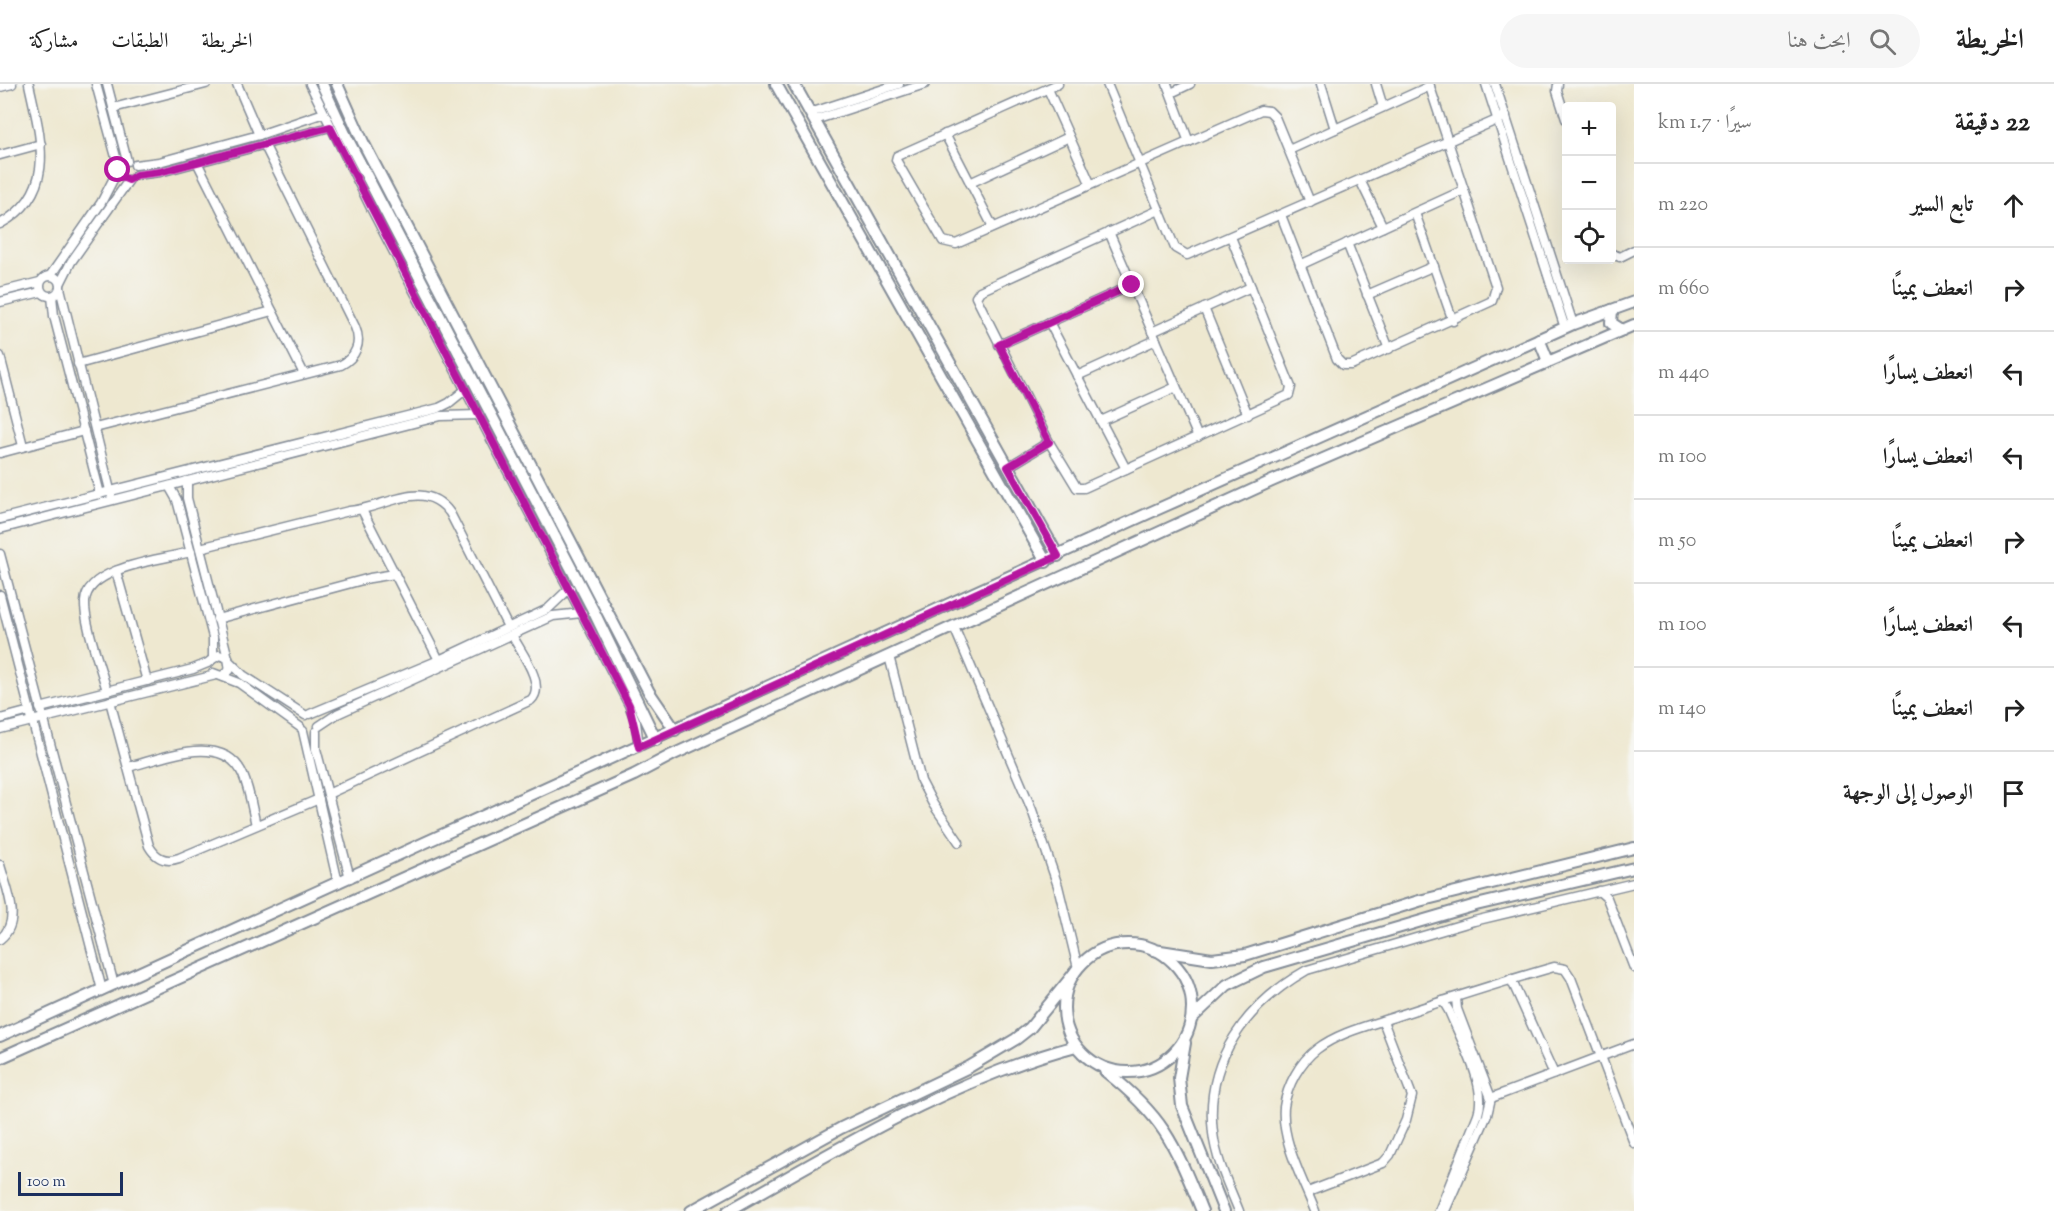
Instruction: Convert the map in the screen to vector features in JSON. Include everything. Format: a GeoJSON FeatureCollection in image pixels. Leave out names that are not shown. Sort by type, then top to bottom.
{"type":"FeatureCollection","features":[{"type":"Feature","properties":{"kind":"street"},"geometry":{"type":"LineString","coordinates":[[0,87],[12,84]]}},
{"type":"Feature","properties":{"kind":"street"},"geometry":{"type":"LineString","coordinates":[[0,224],[23,206],[35,187],[42,165],[41,144],[29,84]]}},
{"type":"Feature","properties":{"kind":"street"},"geometry":{"type":"LineString","coordinates":[[96,84],[122,177],[132,178],[330,127]]}},
{"type":"Feature","properties":{"kind":"street"},"geometry":{"type":"LineString","coordinates":[[100,494],[54,316],[52,296],[60,286],[71,262],[132,178],[131,163],[107,84]]}},
{"type":"Feature","properties":{"kind":"street"},"geometry":{"type":"LineString","coordinates":[[113,108],[206,84]]}},
{"type":"Feature","properties":{"kind":"street"},"geometry":{"type":"LineString","coordinates":[[237,84],[259,135]]}},
{"type":"Feature","properties":{"kind":"street"},"geometry":{"type":"LineString","coordinates":[[310,84],[465,390],[629,705],[639,747]]}},
{"type":"Feature","properties":{"kind":"street"},"geometry":{"type":"LineString","coordinates":[[322,84],[346,136],[594,612],[656,740]]}},
{"type":"Feature","properties":{"kind":"street"},"geometry":{"type":"LineString","coordinates":[[337,84],[363,142],[649,692],[675,730]]}},
{"type":"Feature","properties":{"kind":"street"},"geometry":{"type":"LineString","coordinates":[[776,84],[1046,562]]}},
{"type":"Feature","properties":{"kind":"street"},"geometry":{"type":"LineString","coordinates":[[794,84],[1058,556]]}},
{"type":"Feature","properties":{"kind":"street"},"geometry":{"type":"LineString","coordinates":[[812,117],[899,84]]}},
{"type":"Feature","properties":{"kind":"street"},"geometry":{"type":"LineString","coordinates":[[812,117],[925,84]]}},
{"type":"Feature","properties":{"kind":"street"},"geometry":{"type":"LineString","coordinates":[[1058,84],[898,155],[896,160],[943,241],[956,244],[1139,161],[1189,142],[1257,111],[1265,110],[1275,117],[1310,202]]}},
{"type":"Feature","properties":{"kind":"street"},"geometry":{"type":"LineString","coordinates":[[1107,84],[1175,248],[1182,254],[1192,255],[1502,118]]}},
{"type":"Feature","properties":{"kind":"street"},"geometry":{"type":"LineString","coordinates":[[1189,142],[1169,88],[1190,84]]}},
{"type":"Feature","properties":{"kind":"street"},"geometry":{"type":"LineString","coordinates":[[1321,84],[1335,129]]}},
{"type":"Feature","properties":{"kind":"street"},"geometry":{"type":"LineString","coordinates":[[1376,84],[1383,107]]}},
{"type":"Feature","properties":{"kind":"street"},"geometry":{"type":"LineString","coordinates":[[1486,84],[1502,118]]}},
{"type":"Feature","properties":{"kind":"street"},"geometry":{"type":"LineString","coordinates":[[1495,84],[1502,118],[1569,326]]}},
{"type":"Feature","properties":{"kind":"street"},"geometry":{"type":"LineString","coordinates":[[1558,84],[1557,91],[1562,107]]}},
{"type":"Feature","properties":{"kind":"street"},"geometry":{"type":"LineString","coordinates":[[1281,215],[1339,363],[1351,365],[1453,321],[1488,305],[1496,292],[1430,85],[1289,150]]}},
{"type":"Feature","properties":{"kind":"street"},"geometry":{"type":"LineString","coordinates":[[1048,89],[1090,183]]}},
{"type":"Feature","properties":{"kind":"street"},"geometry":{"type":"LineString","coordinates":[[0,302],[40,287],[50,276],[101,203],[118,169],[131,163],[153,163],[259,135],[324,113]]}},
{"type":"Feature","properties":{"kind":"street"},"geometry":{"type":"LineString","coordinates":[[945,134],[993,227]]}},
{"type":"Feature","properties":{"kind":"street"},"geometry":{"type":"LineString","coordinates":[[970,183],[1069,137]]}},
{"type":"Feature","properties":{"kind":"street"},"geometry":{"type":"LineString","coordinates":[[0,155],[41,144]]}},
{"type":"Feature","properties":{"kind":"street"},"geometry":{"type":"LineString","coordinates":[[94,428],[347,362],[358,346],[358,333],[264,144]]}},
{"type":"Feature","properties":{"kind":"street"},"geometry":{"type":"LineString","coordinates":[[197,162],[304,374]]}},
{"type":"Feature","properties":{"kind":"street"},"geometry":{"type":"LineString","coordinates":[[1360,180],[1383,227]]}},
{"type":"Feature","properties":{"kind":"street"},"geometry":{"type":"LineString","coordinates":[[1300,265],[1464,190]]}},
{"type":"Feature","properties":{"kind":"street"},"geometry":{"type":"LineString","coordinates":[[1159,210],[977,294],[977,303],[1049,442],[1077,488],[1084,488],[1286,398],[1291,391],[1231,237]]}},
{"type":"Feature","properties":{"kind":"street"},"geometry":{"type":"LineString","coordinates":[[1415,213],[1453,321]]}},
{"type":"Feature","properties":{"kind":"street"},"geometry":{"type":"LineString","coordinates":[[862,237],[875,229]]}},
{"type":"Feature","properties":{"kind":"street"},"geometry":{"type":"LineString","coordinates":[[1109,232],[1198,437]]}},
{"type":"Feature","properties":{"kind":"street"},"geometry":{"type":"LineString","coordinates":[[1347,243],[1389,349]]}},
{"type":"Feature","properties":{"kind":"street"},"geometry":{"type":"LineString","coordinates":[[1616,255],[1620,256],[1634,250]]}},
{"type":"Feature","properties":{"kind":"street"},"geometry":{"type":"LineString","coordinates":[[1367,294],[1434,266]]}},
{"type":"Feature","properties":{"kind":"street"},"geometry":{"type":"LineString","coordinates":[[50,276],[57,279],[60,286],[112,496]]}},
{"type":"Feature","properties":{"kind":"street"},"geometry":{"type":"LineString","coordinates":[[999,345],[1132,285]]}},
{"type":"Feature","properties":{"kind":"street"},"geometry":{"type":"LineString","coordinates":[[0,292],[40,287],[52,296]]}},
{"type":"Feature","properties":{"kind":"street"},"geometry":{"type":"LineString","coordinates":[[1077,376],[1204,308],[1251,287]]}},
{"type":"Feature","properties":{"kind":"street"},"geometry":{"type":"LineString","coordinates":[[0,1036],[656,740],[1235,475],[1539,339],[1634,302]]}},
{"type":"Feature","properties":{"kind":"street"},"geometry":{"type":"LineString","coordinates":[[1204,308],[1248,415]]}},
{"type":"Feature","properties":{"kind":"street"},"geometry":{"type":"LineString","coordinates":[[1612,310],[1611,323],[1622,330]]}},
{"type":"Feature","properties":{"kind":"street"},"geometry":{"type":"LineString","coordinates":[[78,364],[272,311]]}},
{"type":"Feature","properties":{"kind":"street"},"geometry":{"type":"LineString","coordinates":[[1049,322],[1126,469]]}},
{"type":"Feature","properties":{"kind":"street"},"geometry":{"type":"LineString","coordinates":[[0,1058],[634,774],[672,754],[1244,494],[1634,325]]}},
{"type":"Feature","properties":{"kind":"street"},"geometry":{"type":"LineString","coordinates":[[1539,339],[1548,361]]}},
{"type":"Feature","properties":{"kind":"street"},"geometry":{"type":"LineString","coordinates":[[0,356],[23,447]]}},
{"type":"Feature","properties":{"kind":"street"},"geometry":{"type":"LineString","coordinates":[[1101,421],[1176,387]]}},
{"type":"Feature","properties":{"kind":"street"},"geometry":{"type":"LineString","coordinates":[[0,529],[112,496],[439,408],[465,390]]}},
{"type":"Feature","properties":{"kind":"street"},"geometry":{"type":"LineString","coordinates":[[494,420],[506,414]]}},
{"type":"Feature","properties":{"kind":"street"},"geometry":{"type":"LineString","coordinates":[[0,519],[100,494],[112,496],[169,486],[441,416],[479,416]]}},
{"type":"Feature","properties":{"kind":"street"},"geometry":{"type":"LineString","coordinates":[[0,453],[84,431]]}},
{"type":"Feature","properties":{"kind":"street"},"geometry":{"type":"LineString","coordinates":[[1008,467],[1049,442]]}},
{"type":"Feature","properties":{"kind":"street"},"geometry":{"type":"LineString","coordinates":[[1235,475],[1244,494]]}},
{"type":"Feature","properties":{"kind":"street"},"geometry":{"type":"LineString","coordinates":[[187,481],[187,498],[195,550],[213,637],[211,671],[239,683],[310,734],[336,714],[510,631],[554,605],[570,588]]}},
{"type":"Feature","properties":{"kind":"street"},"geometry":{"type":"LineString","coordinates":[[0,729],[228,673],[230,661],[217,619],[177,500],[169,486]]}},
{"type":"Feature","properties":{"kind":"street"},"geometry":{"type":"LineString","coordinates":[[107,691],[85,602],[94,581],[116,571],[349,511],[362,510],[412,495],[421,494],[438,500],[450,513],[536,683],[537,693],[531,700],[328,794]]}},
{"type":"Feature","properties":{"kind":"street"},"geometry":{"type":"LineString","coordinates":[[362,510],[439,660]]}},
{"type":"Feature","properties":{"kind":"street"},"geometry":{"type":"LineString","coordinates":[[1081,545],[1091,564]]}},
{"type":"Feature","properties":{"kind":"street"},"geometry":{"type":"LineString","coordinates":[[0,554],[114,985]]}},
{"type":"Feature","properties":{"kind":"street"},"geometry":{"type":"LineString","coordinates":[[116,571],[147,681]]}},
{"type":"Feature","properties":{"kind":"street"},"geometry":{"type":"LineString","coordinates":[[217,619],[395,574]]}},
{"type":"Feature","properties":{"kind":"street"},"geometry":{"type":"LineString","coordinates":[[0,595],[102,990]]}},
{"type":"Feature","properties":{"kind":"street"},"geometry":{"type":"LineString","coordinates":[[339,883],[300,720],[510,631],[553,616],[582,612]]}},
{"type":"Feature","properties":{"kind":"street"},"geometry":{"type":"LineString","coordinates":[[954,627],[1032,810],[1058,886],[1076,971],[1066,990],[1064,1007],[1068,1031],[1076,1046],[1132,1092],[1160,1122],[1182,1162],[1203,1211]]}},
{"type":"Feature","properties":{"kind":"street"},"geometry":{"type":"LineString","coordinates":[[880,637],[877,642],[879,651],[889,656],[921,782],[936,810],[960,842]]}},
{"type":"Feature","properties":{"kind":"street"},"geometry":{"type":"LineString","coordinates":[[12,641],[22,639]]}},
{"type":"Feature","properties":{"kind":"street"},"geometry":{"type":"LineString","coordinates":[[842,654],[852,660],[851,673]]}},
{"type":"Feature","properties":{"kind":"street"},"geometry":{"type":"LineString","coordinates":[[40,708],[193,669],[219,655],[230,661],[243,675],[318,719],[316,749],[350,878]]}},
{"type":"Feature","properties":{"kind":"street"},"geometry":{"type":"LineString","coordinates":[[110,701],[149,846],[158,857],[165,860],[179,858],[319,799]]}},
{"type":"Feature","properties":{"kind":"street"},"geometry":{"type":"LineString","coordinates":[[0,719],[30,711]]}},
{"type":"Feature","properties":{"kind":"street"},"geometry":{"type":"LineString","coordinates":[[128,767],[200,750],[221,753],[230,759],[243,776],[256,825]]}},
{"type":"Feature","properties":{"kind":"street"},"geometry":{"type":"LineString","coordinates":[[485,816],[485,828],[493,836]]}},
{"type":"Feature","properties":{"kind":"street"},"geometry":{"type":"LineString","coordinates":[[61,826],[71,823]]}},
{"type":"Feature","properties":{"kind":"street"},"geometry":{"type":"LineString","coordinates":[[450,832],[459,840],[459,851]]}},
{"type":"Feature","properties":{"kind":"street"},"geometry":{"type":"LineString","coordinates":[[691,1211],[841,1128],[969,1067],[1016,1039],[1030,1028],[1090,956],[1113,946],[1130,944],[1212,959],[1245,955],[1439,896],[1634,848]]}},
{"type":"Feature","properties":{"kind":"street"},"geometry":{"type":"LineString","coordinates":[[0,865],[13,916],[9,929],[0,939]]}},
{"type":"Feature","properties":{"kind":"street"},"geometry":{"type":"LineString","coordinates":[[1192,1018],[1239,978],[1278,963],[1476,905],[1634,868]]}},
{"type":"Feature","properties":{"kind":"street"},"geometry":{"type":"LineString","coordinates":[[1239,1211],[1222,1167],[1213,1133],[1215,1084],[1227,1050],[1239,1028],[1262,1000],[1282,984],[1307,970],[1464,924],[1634,883]]}},
{"type":"Feature","properties":{"kind":"street"},"geometry":{"type":"LineString","coordinates":[[76,887],[87,884]]}},
{"type":"Feature","properties":{"kind":"street"},"geometry":{"type":"LineString","coordinates":[[1613,888],[1612,897],[1634,953]]}},
{"type":"Feature","properties":{"kind":"street"},"geometry":{"type":"LineString","coordinates":[[1599,891],[1607,898],[1634,968]]}},
{"type":"Feature","properties":{"kind":"street"},"geometry":{"type":"LineString","coordinates":[[1273,946],[1278,963]]}},
{"type":"Feature","properties":{"kind":"street"},"geometry":{"type":"LineString","coordinates":[[1154,950],[1169,958],[1185,978],[1191,993],[1192,1018],[1179,1078],[1182,1106],[1224,1211]]}},
{"type":"Feature","properties":{"kind":"street"},"geometry":{"type":"LineString","coordinates":[[1316,1211],[1286,1128],[1284,1107],[1293,1080],[1303,1064],[1318,1048],[1334,1039],[1383,1021],[1511,979],[1554,968],[1565,969],[1571,978],[1634,1143]]}},
{"type":"Feature","properties":{"kind":"street"},"geometry":{"type":"LineString","coordinates":[[1511,979],[1554,1074]]}},
{"type":"Feature","properties":{"kind":"street"},"geometry":{"type":"LineString","coordinates":[[1445,1211],[1487,1115],[1491,1098],[1456,1009],[1456,998]]}},
{"type":"Feature","properties":{"kind":"street"},"geometry":{"type":"LineString","coordinates":[[1439,1211],[1441,1201],[1478,1114],[1481,1100],[1479,1085],[1443,1001]]}},
{"type":"Feature","properties":{"kind":"street"},"geometry":{"type":"LineString","coordinates":[[1308,1192],[1379,1166],[1390,1155],[1411,1109],[1412,1090],[1383,1021]]}},
{"type":"Feature","properties":{"kind":"street"},"geometry":{"type":"LineString","coordinates":[[1095,1063],[1118,1072],[1144,1071],[1166,1060],[1179,1049],[1187,1034]]}},
{"type":"Feature","properties":{"kind":"street"},"geometry":{"type":"LineString","coordinates":[[1491,1098],[1634,1044]]}},
{"type":"Feature","properties":{"kind":"street"},"geometry":{"type":"LineString","coordinates":[[728,1211],[895,1118],[954,1089],[1010,1065],[1076,1046]]}},
{"type":"Feature","properties":{"kind":"street"},"geometry":{"type":"LineString","coordinates":[[1432,1211],[1441,1201]]}},
{"type":"Feature","properties":{"kind":"route"},"geometry":{"type":"LineString","coordinates":[[118,170],[122,177],[129,180],[136,175],[160,172],[330,127],[524,498],[629,705],[636,722],[639,747],[1058,556],[1008,467],[1049,442],[999,345],[1132,285]]}}]}
